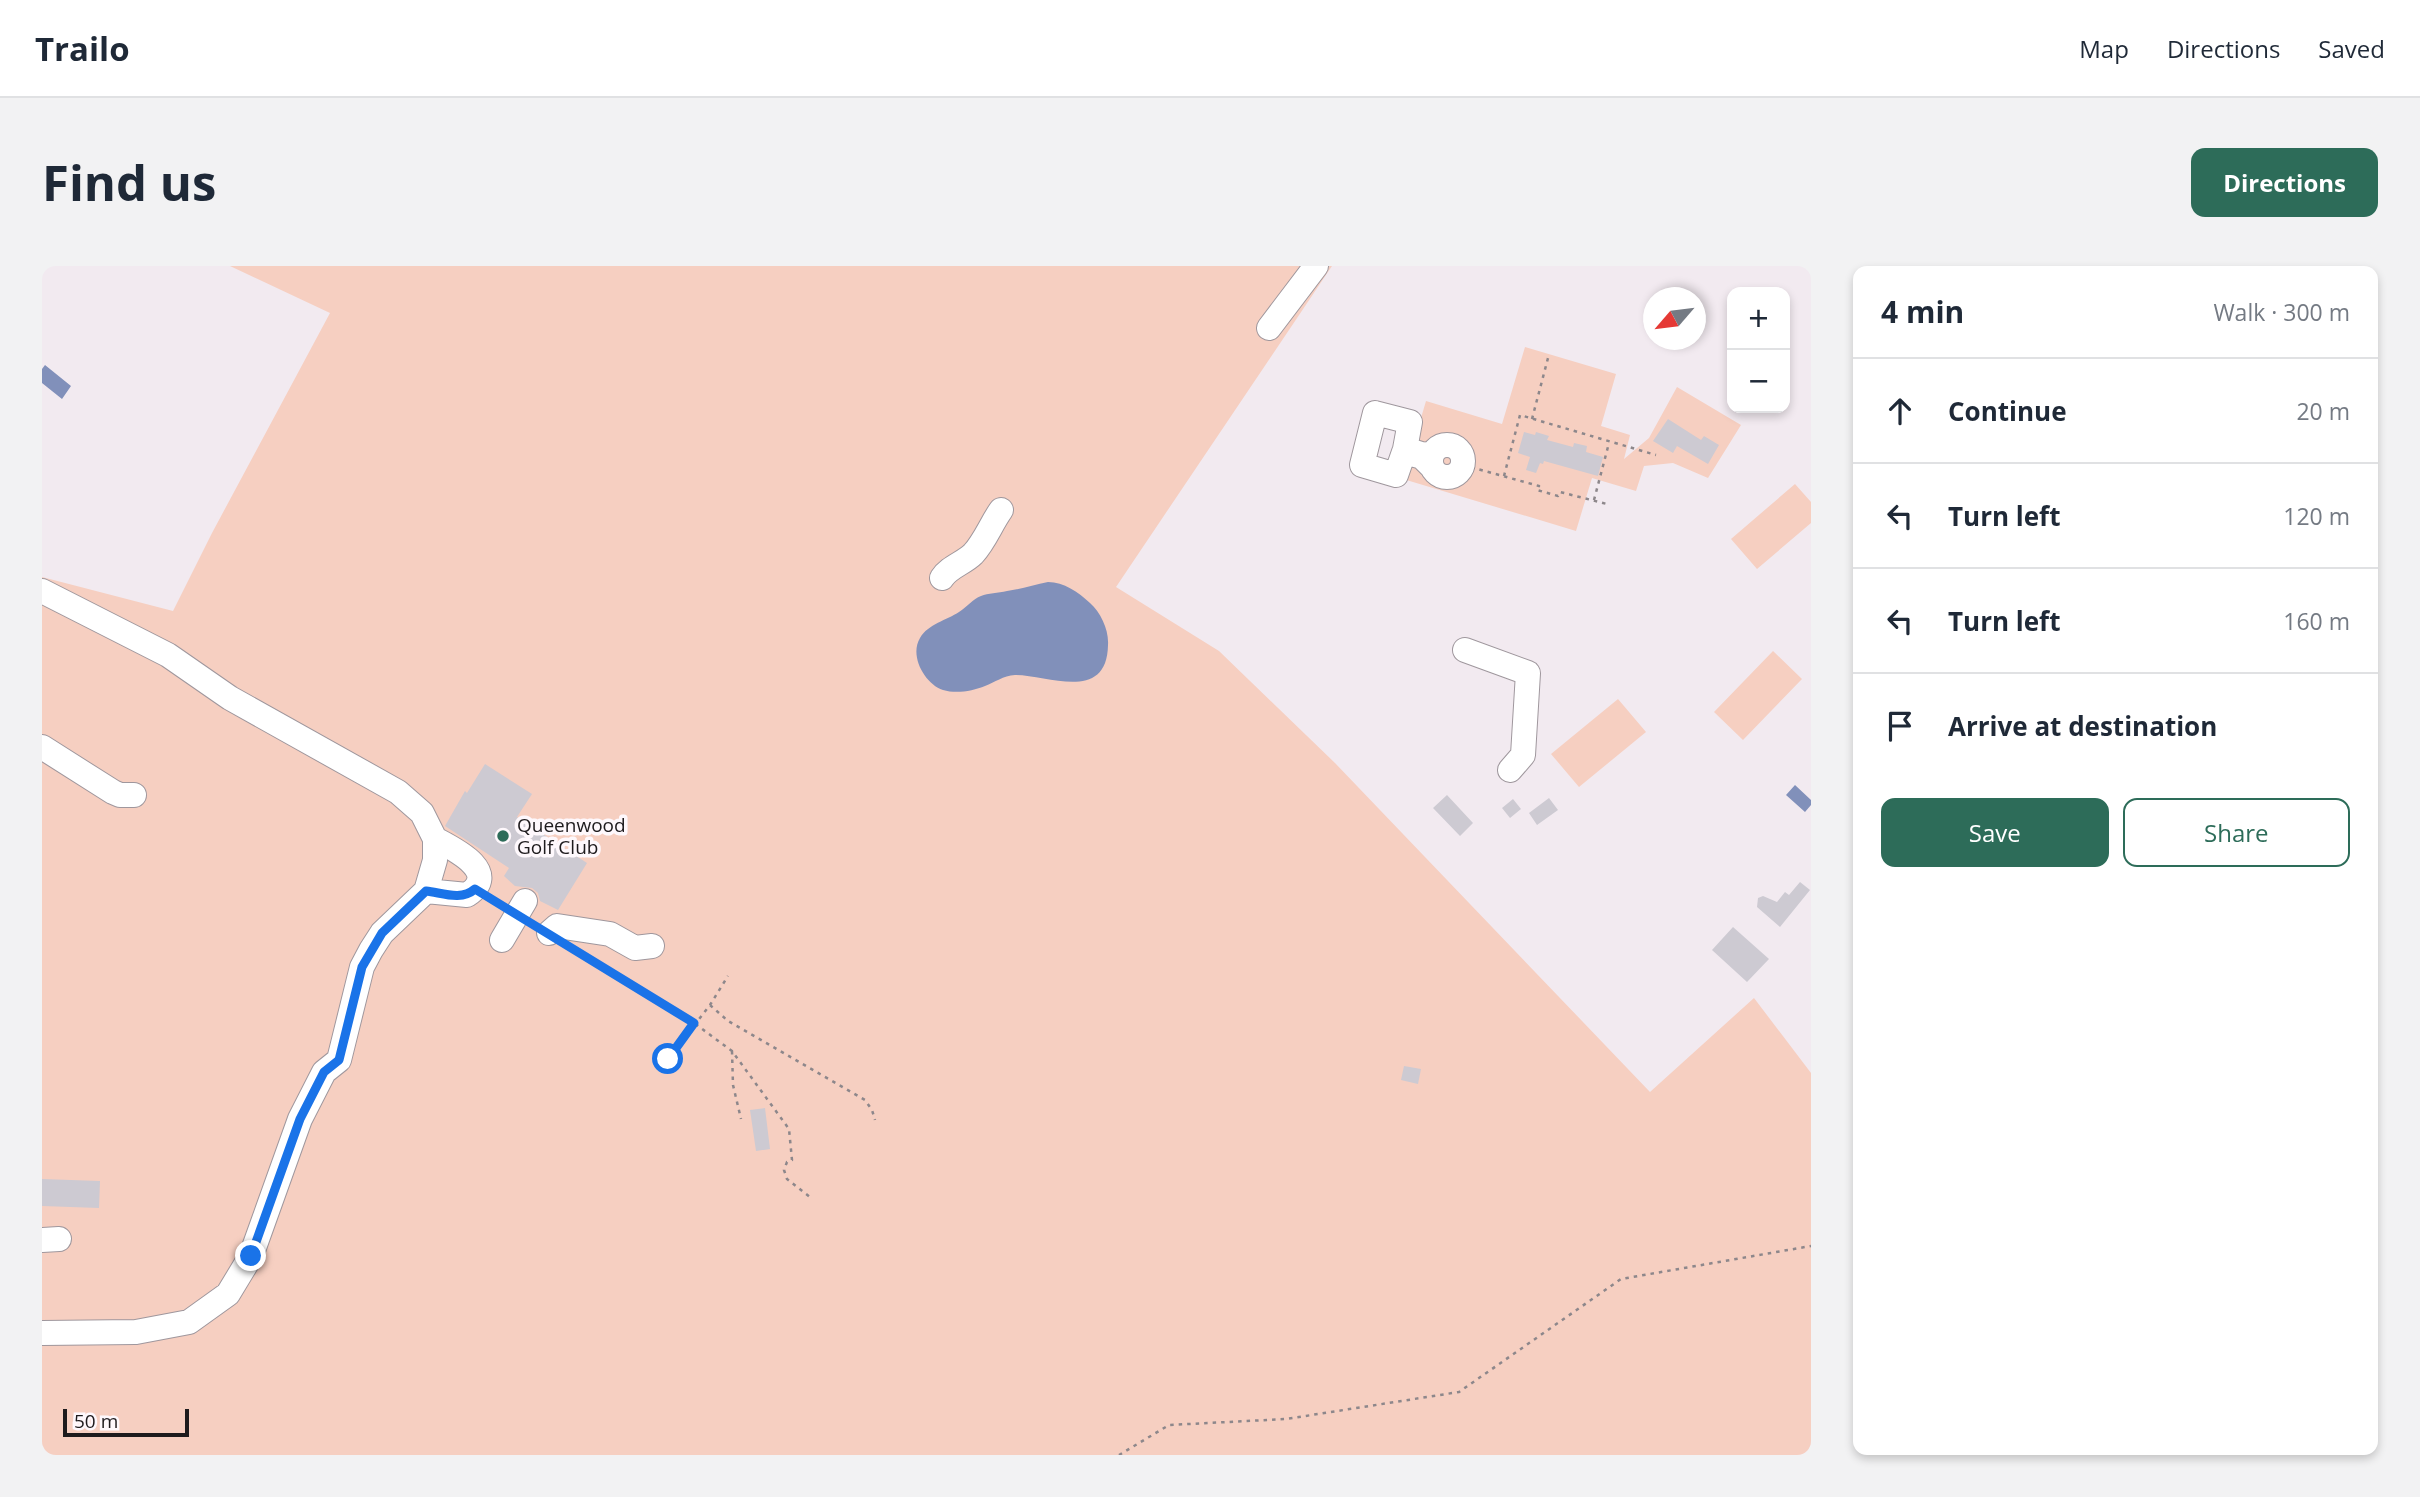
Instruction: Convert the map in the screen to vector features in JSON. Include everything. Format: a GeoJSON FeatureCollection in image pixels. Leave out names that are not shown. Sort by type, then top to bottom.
{"type":"FeatureCollection","features":[{"type":"Feature","properties":{"kind":"lane"},"geometry":{"type":"LineString","coordinates":[[1269,328],[1316,266]]}},
{"type":"Feature","properties":{"kind":"lane"},"geometry":{"type":"LineString","coordinates":[[1454,426],[1436,467],[1442,477],[1450,477],[1458,473],[1463,465]]}},
{"type":"Feature","properties":{"kind":"lane"},"geometry":{"type":"LineString","coordinates":[[942,578],[946,572],[964,562],[980,547],[1001,510]]}},
{"type":"Feature","properties":{"kind":"lane"},"geometry":{"type":"LineString","coordinates":[[42,591],[168,655],[230,698],[398,793],[422,813],[435,839],[435,860],[426,891],[382,933],[362,967],[339,1060],[324,1072],[300,1119],[251,1256],[228,1294],[189,1322],[136,1332],[42,1333]]}},
{"type":"Feature","properties":{"kind":"lane"},"geometry":{"type":"LineString","coordinates":[[1465,650],[1528,673],[1522,755],[1510,769]]}},
{"type":"Feature","properties":{"kind":"lane"},"geometry":{"type":"LineString","coordinates":[[42,747],[113,792],[134,795]]}},
{"type":"Feature","properties":{"kind":"lane"},"geometry":{"type":"LineString","coordinates":[[426,891],[467,895],[478,886],[477,869],[470,860],[435,839]]}},
{"type":"Feature","properties":{"kind":"lane"},"geometry":{"type":"LineString","coordinates":[[502,940],[524,901]]}},
{"type":"Feature","properties":{"kind":"lane"},"geometry":{"type":"LineString","coordinates":[[549,933],[557,926],[610,934],[635,948],[652,946]]}},
{"type":"Feature","properties":{"kind":"path"},"geometry":{"type":"LineString","coordinates":[[1532,419],[1548,358]]}},
{"type":"Feature","properties":{"kind":"path"},"geometry":{"type":"LineString","coordinates":[[1503,476],[1520,415],[1656,455]]}},
{"type":"Feature","properties":{"kind":"path"},"geometry":{"type":"LineString","coordinates":[[1594,500],[1609,442]]}},
{"type":"Feature","properties":{"kind":"path"},"geometry":{"type":"LineString","coordinates":[[1463,465],[1539,486],[1537,490],[1558,496],[1560,492],[1606,504]]}},
{"type":"Feature","properties":{"kind":"path"},"geometry":{"type":"LineString","coordinates":[[549,933],[694,1023],[732,1051],[789,1129],[792,1160],[787,1162],[784,1170],[787,1179],[810,1197]]}},
{"type":"Feature","properties":{"kind":"path"},"geometry":{"type":"LineString","coordinates":[[668,1059],[729,976]]}},
{"type":"Feature","properties":{"kind":"path"},"geometry":{"type":"LineString","coordinates":[[710,1005],[729,1021],[865,1100],[875,1121]]}},
{"type":"Feature","properties":{"kind":"path"},"geometry":{"type":"LineString","coordinates":[[732,1051],[733,1085],[741,1119]]}},
{"type":"Feature","properties":{"kind":"path"},"geometry":{"type":"LineString","coordinates":[[1119,1455],[1169,1425],[1286,1419],[1459,1392],[1621,1279],[1811,1246]]}},
{"type":"Feature","properties":{"kind":"shaded area"},"geometry":{"type":"Polygon","coordinates":[[[230,266],[1332,266],[1116,587],[1219,651],[1335,763],[1650,1092],[1754,998],[1811,1073],[1811,1455],[42,1455],[42,577],[173,611],[330,313],[230,266]]]}},
{"type":"Feature","properties":{"kind":"shaded area"},"geometry":{"type":"Polygon","coordinates":[[[1525,347],[1616,374],[1601,426],[1630,435],[1624,459],[1649,438],[1677,387],[1741,425],[1708,478],[1673,463],[1644,466],[1636,491],[1592,478],[1576,531],[1403,479],[1426,401],[1502,424],[1525,347]]]}},
{"type":"Feature","properties":{"kind":"shaded area"},"geometry":{"type":"Polygon","coordinates":[[[1795,484],[1811,502],[1811,523],[1757,569],[1731,539],[1795,484]]]}},
{"type":"Feature","properties":{"kind":"shaded area"},"geometry":{"type":"Polygon","coordinates":[[[1773,651],[1802,679],[1743,740],[1714,712],[1773,651]]]}},
{"type":"Feature","properties":{"kind":"shaded area"},"geometry":{"type":"Polygon","coordinates":[[[1618,699],[1646,732],[1579,787],[1551,754],[1618,699]]]}},
{"type":"Feature","properties":{"kind":"water"},"geometry":{"type":"Polygon","coordinates":[[[45,365],[71,386],[62,399],[42,383],[42,369],[45,365]]]}},
{"type":"Feature","properties":{"kind":"water"},"geometry":{"type":"Polygon","coordinates":[[[1048,582],[1060,584],[1076,592],[1094,607],[1101,617],[1106,628],[1108,645],[1105,663],[1098,674],[1087,680],[1074,682],[1015,675],[959,692],[936,687],[925,676],[916,653],[920,638],[928,629],[981,596],[1048,582]]]}},
{"type":"Feature","properties":{"kind":"water"},"geometry":{"type":"Polygon","coordinates":[[[1795,785],[1811,800],[1811,805],[1805,812],[1786,795],[1795,785]]]}},
{"type":"Feature","properties":{"kind":"building"},"geometry":{"type":"Polygon","coordinates":[[[1668,419],[1701,440],[1704,436],[1719,445],[1708,464],[1677,446],[1673,453],[1653,441],[1668,419]]]}},
{"type":"Feature","properties":{"kind":"building"},"geometry":{"type":"Polygon","coordinates":[[[1524,432],[1535,435],[1536,432],[1549,436],[1547,440],[1573,447],[1574,443],[1587,446],[1586,452],[1603,457],[1598,476],[1544,461],[1543,464],[1540,463],[1536,473],[1526,470],[1530,457],[1518,453],[1524,432]]]}},
{"type":"Feature","properties":{"kind":"building","name":"Queenwood Golf Club"},"geometry":{"type":"Polygon","coordinates":[[[485,764],[532,794],[517,817],[587,863],[558,910],[540,901],[538,893],[532,888],[515,886],[504,876],[509,868],[445,826],[465,791],[467,793],[485,764]]]}},
{"type":"Feature","properties":{"kind":"building"},"geometry":{"type":"Polygon","coordinates":[[[1447,795],[1473,823],[1460,836],[1433,808],[1447,795]]]}},
{"type":"Feature","properties":{"kind":"building"},"geometry":{"type":"Polygon","coordinates":[[[1549,798],[1558,810],[1537,825],[1529,813],[1549,798]]]}},
{"type":"Feature","properties":{"kind":"building"},"geometry":{"type":"Polygon","coordinates":[[[1513,799],[1521,809],[1510,818],[1502,808],[1513,799]]]}},
{"type":"Feature","properties":{"kind":"building"},"geometry":{"type":"Polygon","coordinates":[[[1800,882],[1810,890],[1780,927],[1757,907],[1758,898],[1763,896],[1777,902],[1785,892],[1789,895],[1800,882]]]}},
{"type":"Feature","properties":{"kind":"building"},"geometry":{"type":"Polygon","coordinates":[[[1733,927],[1769,959],[1747,982],[1712,950],[1733,927]]]}},
{"type":"Feature","properties":{"kind":"building"},"geometry":{"type":"Polygon","coordinates":[[[1404,1066],[1421,1069],[1418,1084],[1401,1080],[1404,1066]]]}},
{"type":"Feature","properties":{"kind":"building"},"geometry":{"type":"Polygon","coordinates":[[[765,1108],[770,1149],[756,1151],[750,1110],[765,1108]]]}},
{"type":"Feature","properties":{"kind":"building"},"geometry":{"type":"Polygon","coordinates":[[[42,1179],[100,1181],[99,1208],[42,1206],[42,1179]]]}},
{"type":"Feature","properties":{"kind":"place","name":"Queenwood Golf Club"},"geometry":{"type":"Point","coordinates":[503,836]}},
{"type":"Feature","properties":{"kind":"route"},"geometry":{"type":"LineString","coordinates":[[251,1256],[300,1119],[324,1072],[339,1060],[362,967],[382,933],[426,891],[459,896],[467,895],[475,889],[694,1023],[668,1059]]}}]}
